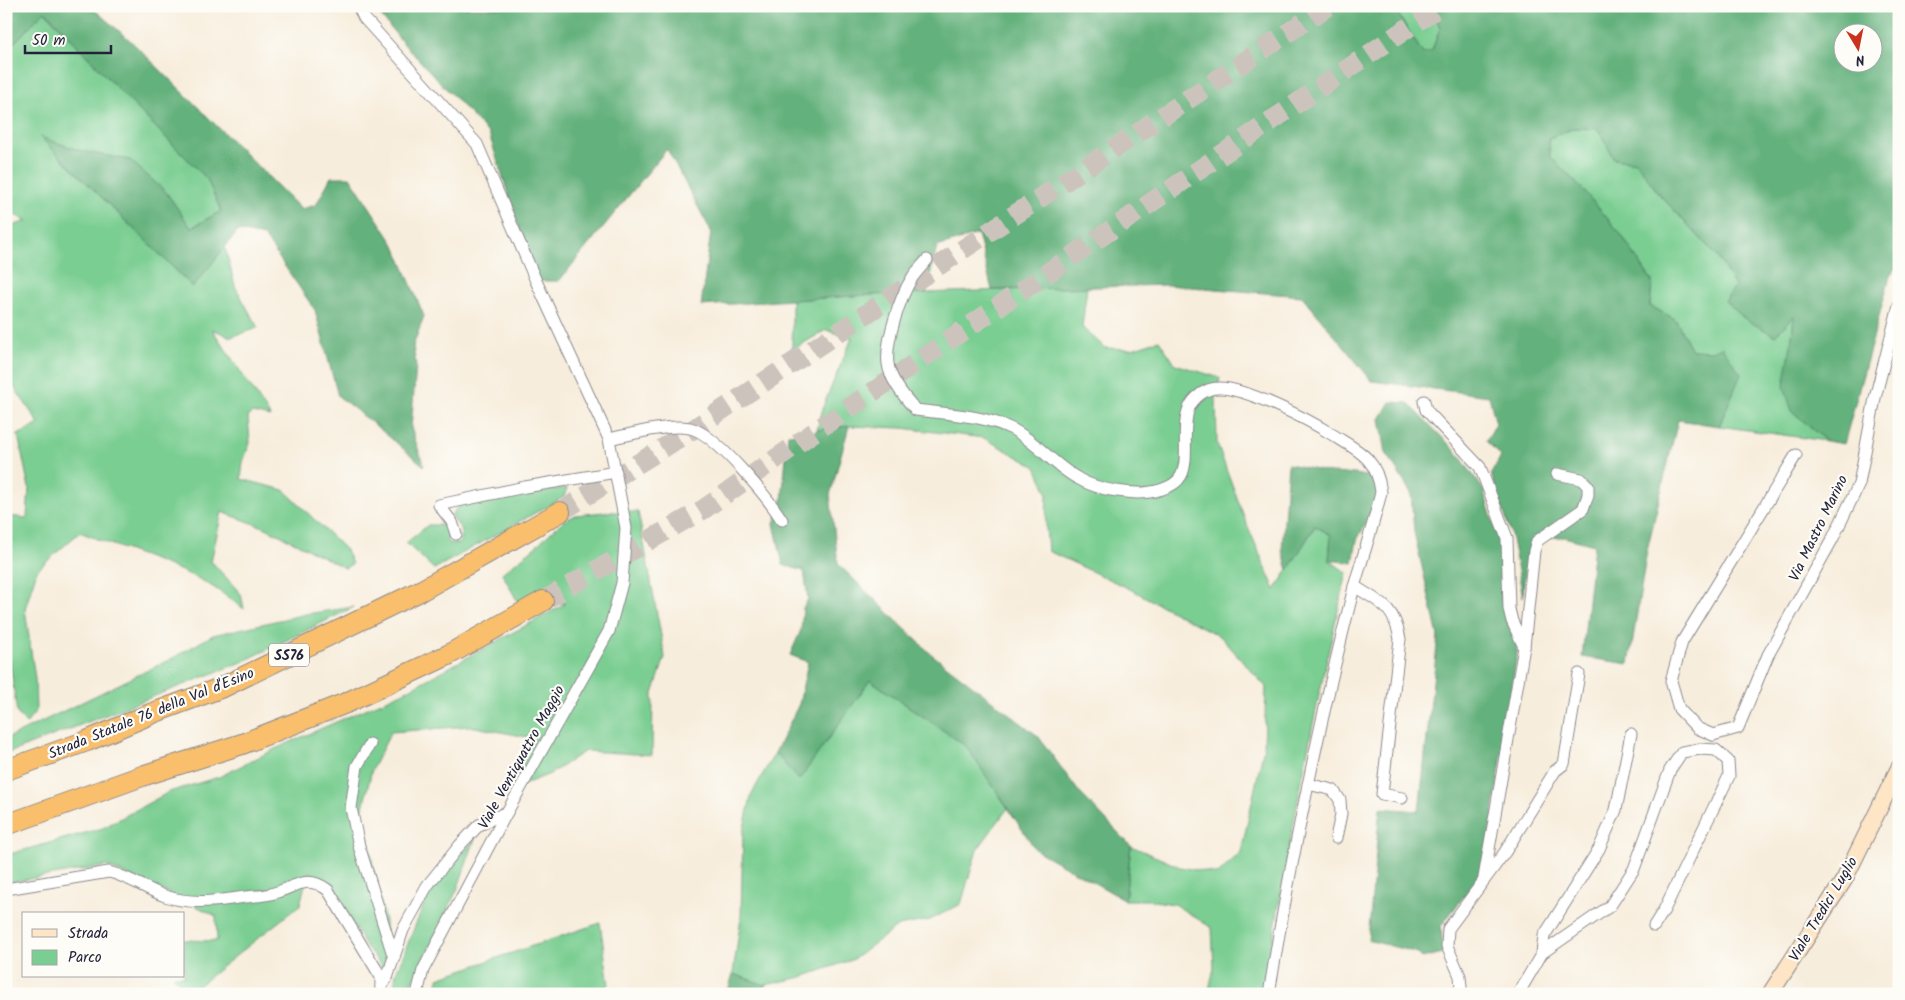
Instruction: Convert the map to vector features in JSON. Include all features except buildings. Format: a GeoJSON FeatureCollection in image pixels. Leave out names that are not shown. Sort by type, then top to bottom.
{"type":"FeatureCollection","features":[{"type":"Feature","properties":{"kind":"highway","name":"Strada Statale 76 della Val d'Esino"},"geometry":{"type":"LineString","coordinates":[[6,770],[87,741],[223,687],[422,590],[560,512]]}},
{"type":"Feature","properties":{"kind":"highway"},"geometry":{"type":"LineString","coordinates":[[6,825],[145,775],[242,744],[346,703],[448,654],[543,600]]}},
{"type":"Feature","properties":{"kind":"main road","name":"Viale Tredici Luglio"},"geometry":{"type":"LineString","coordinates":[[1770,994],[1844,880],[1899,768]]}},
{"type":"Feature","properties":{"kind":"street","name":"Viale Ventiquattro Maggio"},"geometry":{"type":"LineString","coordinates":[[358,6],[364,18],[477,144],[536,281],[609,439],[626,528],[622,583],[609,631],[507,812],[424,970],[416,994]]}},
{"type":"Feature","properties":{"kind":"street"},"geometry":{"type":"LineString","coordinates":[[927,260],[912,278],[899,305],[889,344],[888,363],[890,373],[905,397],[916,410],[978,418],[1012,429],[1079,479],[1108,490],[1139,493],[1161,489],[1174,484],[1181,476],[1184,466],[1188,410],[1195,397],[1210,389],[1234,389],[1287,410],[1323,429],[1367,458],[1376,468],[1381,492],[1354,586],[1308,784],[1279,930],[1269,994]]}},
{"type":"Feature","properties":{"kind":"street","name":"Via Mastro Marino"},"geometry":{"type":"LineString","coordinates":[[1713,735],[1738,728],[1768,655],[1833,538],[1859,484],[1875,398],[1899,305]]}},
{"type":"Feature","properties":{"kind":"street"},"geometry":{"type":"LineString","coordinates":[[1424,401],[1426,410],[1480,467],[1483,474],[1507,538],[1509,609],[1512,622],[1524,647]]}},
{"type":"Feature","properties":{"kind":"street"},"geometry":{"type":"LineString","coordinates":[[609,439],[674,428],[689,428],[701,431],[712,440],[768,499],[782,520]]}},
{"type":"Feature","properties":{"kind":"street"},"geometry":{"type":"LineString","coordinates":[[1654,926],[1664,910],[1729,776],[1728,761],[1716,750],[1713,735],[1697,728],[1679,709],[1671,681],[1682,642],[1796,454]]}},
{"type":"Feature","properties":{"kind":"street"},"geometry":{"type":"LineString","coordinates":[[456,534],[452,522],[439,505],[525,487],[616,472]]}},
{"type":"Feature","properties":{"kind":"street"},"geometry":{"type":"LineString","coordinates":[[1484,878],[1524,647],[1534,551],[1537,541],[1583,509],[1588,495],[1588,486],[1581,479],[1557,474]]}},
{"type":"Feature","properties":{"kind":"street"},"geometry":{"type":"LineString","coordinates":[[1354,586],[1386,605],[1397,622],[1400,639],[1382,794],[1402,798]]}},
{"type":"Feature","properties":{"kind":"street"},"geometry":{"type":"LineString","coordinates":[[1456,994],[1461,987],[1460,976],[1447,946],[1448,928],[1505,852],[1555,771],[1564,764],[1579,674]]}},
{"type":"Feature","properties":{"kind":"street"},"geometry":{"type":"LineString","coordinates":[[1518,994],[1542,953],[1544,936],[1599,849],[1614,816],[1631,734]]}},
{"type":"Feature","properties":{"kind":"street"},"geometry":{"type":"LineString","coordinates":[[370,744],[357,766],[351,808],[359,846],[394,958]]}},
{"type":"Feature","properties":{"kind":"street"},"geometry":{"type":"LineString","coordinates":[[1542,953],[1610,906],[1634,868],[1670,770],[1682,752],[1700,749],[1716,750]]}},
{"type":"Feature","properties":{"kind":"street"},"geometry":{"type":"LineString","coordinates":[[1308,784],[1333,790],[1340,800],[1341,814],[1336,838]]}},
{"type":"Feature","properties":{"kind":"street"},"geometry":{"type":"LineString","coordinates":[[381,990],[388,978],[403,930],[427,886],[479,825],[507,812]]}},
{"type":"Feature","properties":{"kind":"street"},"geometry":{"type":"LineString","coordinates":[[6,889],[109,872],[124,876],[166,896],[188,901],[226,900],[271,894],[306,882],[318,882],[328,890],[380,977],[381,990]]}},
{"type":"Feature","properties":{"kind":"green space"},"geometry":{"type":"Polygon","coordinates":[[[6,6],[90,6],[132,42],[301,209],[316,205],[331,177],[350,177],[395,246],[424,316],[413,346],[416,366],[411,428],[424,466],[338,396],[315,310],[264,236],[238,231],[193,287],[40,137],[82,151],[130,160],[166,192],[191,228],[221,211],[207,179],[120,91],[45,11],[6,51],[6,6]]]}},
{"type":"Feature","properties":{"kind":"green space"},"geometry":{"type":"Polygon","coordinates":[[[373,6],[503,8],[507,6],[1393,6],[1423,54],[1432,51],[1440,28],[1432,6],[1899,6],[1899,264],[1890,276],[1844,444],[1826,441],[1792,411],[1784,386],[1794,316],[1775,336],[1745,319],[1725,301],[1735,286],[1717,256],[1659,194],[1636,162],[1614,159],[1598,129],[1575,128],[1549,138],[1550,156],[1583,190],[1620,233],[1652,281],[1650,306],[1675,319],[1692,350],[1711,351],[1722,347],[1741,374],[1719,426],[1678,420],[1647,550],[1629,664],[1582,657],[1594,545],[1564,537],[1534,537],[1526,562],[1523,597],[1511,534],[1491,474],[1501,456],[1486,441],[1496,424],[1489,396],[1372,381],[1302,296],[1166,285],[992,290],[978,234],[937,247],[926,293],[701,306],[711,231],[667,149],[559,281],[536,281],[489,134],[402,42],[373,6]]]}},
{"type":"Feature","properties":{"kind":"green space"},"geometry":{"type":"Polygon","coordinates":[[[1393,6],[1432,6],[1440,28],[1432,51],[1423,54],[1393,6]]]}},
{"type":"Feature","properties":{"kind":"green space"},"geometry":{"type":"Polygon","coordinates":[[[44,11],[207,179],[221,211],[191,228],[166,192],[82,151],[41,138],[193,287],[225,247],[235,286],[258,328],[231,337],[212,329],[271,417],[252,413],[248,416],[250,443],[243,462],[241,479],[284,490],[346,550],[352,564],[345,568],[266,528],[222,512],[211,561],[241,594],[244,609],[211,586],[185,572],[80,532],[37,570],[25,609],[35,679],[36,711],[26,724],[17,713],[6,633],[6,516],[27,518],[29,488],[18,435],[39,424],[6,375],[6,228],[27,221],[6,211],[6,114],[13,102],[6,97],[6,51],[44,11]]]}},
{"type":"Feature","properties":{"kind":"green space"},"geometry":{"type":"Polygon","coordinates":[[[1575,128],[1598,128],[1614,159],[1636,162],[1659,194],[1717,256],[1735,286],[1726,301],[1745,319],[1795,315],[1791,345],[1792,411],[1826,441],[1719,426],[1741,374],[1711,351],[1692,350],[1675,319],[1650,306],[1652,281],[1620,233],[1583,190],[1550,156],[1549,138],[1575,128]]]}},
{"type":"Feature","properties":{"kind":"green space"},"geometry":{"type":"Polygon","coordinates":[[[1087,287],[1082,327],[1105,348],[1132,349],[1159,340],[1175,364],[1220,378],[1216,398],[1217,444],[1246,522],[1275,590],[1315,526],[1331,535],[1329,560],[1347,573],[1301,782],[1264,994],[1208,994],[1214,968],[1212,928],[1174,904],[1148,900],[1125,900],[1131,846],[1180,867],[1218,874],[1241,852],[1264,747],[1266,687],[1221,637],[1130,589],[1048,551],[1046,527],[1047,492],[1036,467],[984,438],[902,428],[849,426],[817,430],[824,404],[852,338],[826,330],[792,350],[792,300],[869,295],[1087,287]]]}},
{"type":"Feature","properties":{"kind":"green space"},"geometry":{"type":"Polygon","coordinates":[[[1390,402],[1408,403],[1456,451],[1483,489],[1504,557],[1515,613],[1517,653],[1485,869],[1441,926],[1443,953],[1422,958],[1418,953],[1368,940],[1380,808],[1419,811],[1438,636],[1414,532],[1411,493],[1386,453],[1380,419],[1390,402]]]}},
{"type":"Feature","properties":{"kind":"green space"},"geometry":{"type":"Polygon","coordinates":[[[849,426],[830,495],[838,564],[930,653],[1038,736],[1079,792],[1131,846],[1125,900],[1036,850],[966,746],[870,680],[799,780],[775,753],[799,704],[808,662],[790,655],[801,630],[803,608],[808,599],[804,571],[783,565],[774,523],[782,501],[788,434],[849,426]]]}},
{"type":"Feature","properties":{"kind":"green space"},"geometry":{"type":"Polygon","coordinates":[[[1288,464],[1331,473],[1355,474],[1375,478],[1385,498],[1369,518],[1357,540],[1353,563],[1329,560],[1331,535],[1315,526],[1288,570],[1282,550],[1288,464]]]}},
{"type":"Feature","properties":{"kind":"green space"},"geometry":{"type":"Polygon","coordinates":[[[567,488],[564,497],[434,569],[406,543],[428,525],[449,525],[447,542],[459,544],[462,530],[451,516],[459,505],[477,496],[567,488]]]}},
{"type":"Feature","properties":{"kind":"green space"},"geometry":{"type":"Polygon","coordinates":[[[604,512],[638,512],[665,657],[653,694],[652,755],[585,751],[550,774],[499,794],[532,738],[470,726],[391,732],[372,769],[362,812],[385,921],[386,972],[365,945],[329,884],[308,872],[300,905],[189,993],[175,978],[185,978],[185,940],[217,941],[216,916],[106,866],[6,883],[6,855],[103,828],[169,792],[219,777],[277,748],[402,693],[565,604],[534,596],[519,604],[502,573],[533,549],[563,521],[576,515],[604,512]]]}},
{"type":"Feature","properties":{"kind":"green space"},"geometry":{"type":"Polygon","coordinates":[[[354,607],[242,662],[6,754],[6,739],[173,658],[213,635],[306,614],[354,607]]]}},
{"type":"Feature","properties":{"kind":"green space"},"geometry":{"type":"Polygon","coordinates":[[[870,680],[966,746],[1008,808],[977,850],[961,904],[930,920],[898,926],[854,959],[802,977],[765,985],[733,974],[741,917],[743,832],[752,793],[775,753],[799,780],[870,680]]]}},
{"type":"Feature","properties":{"kind":"green space"},"geometry":{"type":"Polygon","coordinates":[[[475,839],[457,890],[407,994],[393,994],[396,973],[428,894],[475,839]]]}},
{"type":"Feature","properties":{"kind":"green space"},"geometry":{"type":"Polygon","coordinates":[[[600,923],[609,985],[584,994],[438,994],[438,978],[600,923]]]}},
{"type":"Feature","properties":{"kind":"green space"},"geometry":{"type":"Polygon","coordinates":[[[733,974],[765,985],[763,994],[727,994],[733,974]]]}},
{"type":"Feature","properties":{"kind":"tunnel"},"geometry":{"type":"LineString","coordinates":[[560,512],[692,430],[1328,6]]}},
{"type":"Feature","properties":{"kind":"tunnel"},"geometry":{"type":"LineString","coordinates":[[543,601],[704,509],[1440,6]]}}]}
